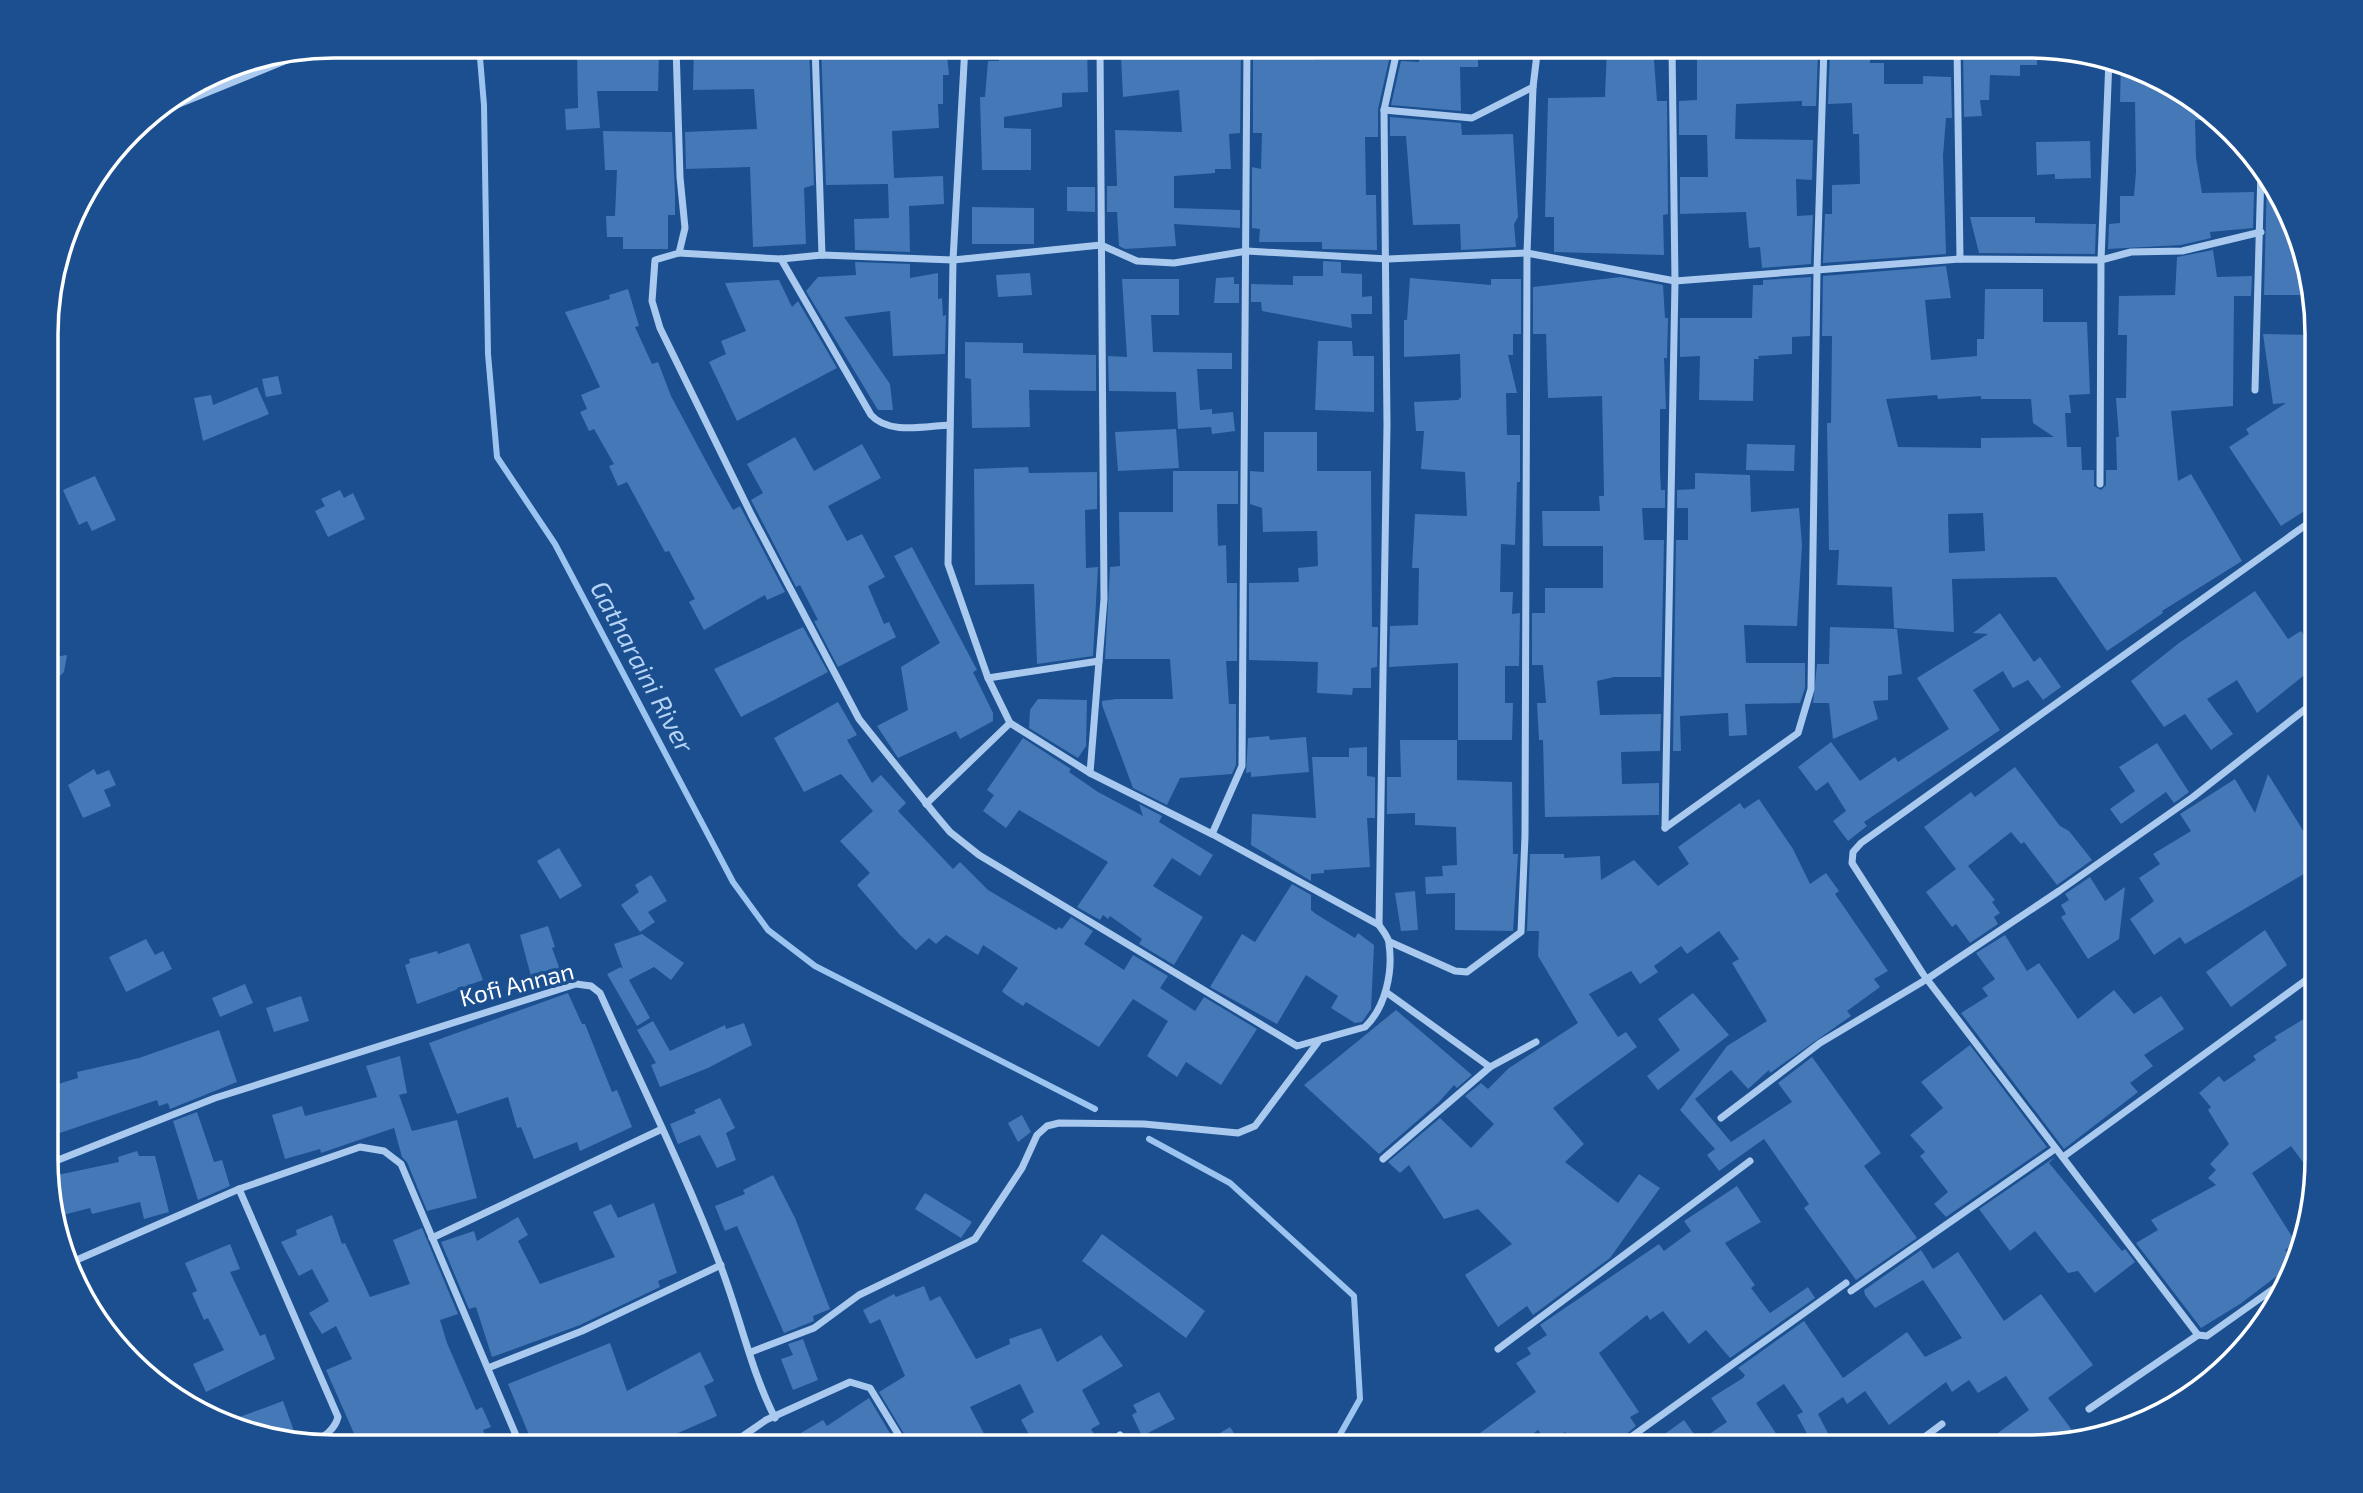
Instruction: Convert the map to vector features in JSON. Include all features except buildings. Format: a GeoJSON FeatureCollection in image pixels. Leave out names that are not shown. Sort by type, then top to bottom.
{"type":"FeatureCollection","features":[{"type":"Feature","properties":{"kind":"street"},"geometry":{"type":"LineString","coordinates":[[676,58],[680,177],[685,228],[679,253]]}},
{"type":"Feature","properties":{"kind":"street"},"geometry":{"type":"LineString","coordinates":[[815,58],[822,255]]}},
{"type":"Feature","properties":{"kind":"street"},"geometry":{"type":"LineString","coordinates":[[964,58],[953,260],[948,564],[988,677],[1010,723],[1090,773],[1212,834],[1379,925],[1390,942],[1455,971],[1467,972],[1521,933],[1527,644],[1527,253],[1537,58]]}},
{"type":"Feature","properties":{"kind":"street"},"geometry":{"type":"LineString","coordinates":[[1090,773],[1104,599],[1100,58]]}},
{"type":"Feature","properties":{"kind":"street"},"geometry":{"type":"LineString","coordinates":[[1212,834],[1242,766],[1247,58]]}},
{"type":"Feature","properties":{"kind":"street"},"geometry":{"type":"LineString","coordinates":[[1379,925],[1388,259],[1384,110],[1395,58]]}},
{"type":"Feature","properties":{"kind":"street"},"geometry":{"type":"LineString","coordinates":[[1672,58],[1675,281],[1665,828],[1798,733],[1805,716],[1811,676],[1816,271],[1824,58]]}},
{"type":"Feature","properties":{"kind":"street"},"geometry":{"type":"LineString","coordinates":[[1957,58],[1960,259]]}},
{"type":"Feature","properties":{"kind":"street"},"geometry":{"type":"LineString","coordinates":[[182,103],[279,63]]}},
{"type":"Feature","properties":{"kind":"street"},"geometry":{"type":"LineString","coordinates":[[2100,484],[2101,260],[2109,69]]}},
{"type":"Feature","properties":{"kind":"street"},"geometry":{"type":"LineString","coordinates":[[1384,110],[1472,118],[1534,88]]}},
{"type":"Feature","properties":{"kind":"street"},"geometry":{"type":"LineString","coordinates":[[2255,390],[2262,232],[2261,184]]}},
{"type":"Feature","properties":{"kind":"street"},"geometry":{"type":"LineString","coordinates":[[1390,942],[1386,992],[1377,1012],[1365,1027],[1297,1046],[979,855],[950,832],[859,719],[751,514],[660,328],[652,301],[655,260],[679,253],[781,259],[822,255],[953,260],[1101,245],[1137,261],[1174,263],[1247,251],[1388,259],[1527,253],[1675,281],[1960,259],[2101,260],[2131,252],[2182,251],[2262,232]]}},
{"type":"Feature","properties":{"kind":"street"},"geometry":{"type":"LineString","coordinates":[[781,259],[879,424],[889,427],[950,425]]}},
{"type":"Feature","properties":{"kind":"street"},"geometry":{"type":"LineString","coordinates":[[2198,1335],[1927,979],[1852,863],[1853,852],[1861,843],[2305,526]]}},
{"type":"Feature","properties":{"kind":"street"},"geometry":{"type":"LineString","coordinates":[[988,677],[1098,661]]}},
{"type":"Feature","properties":{"kind":"street"},"geometry":{"type":"LineString","coordinates":[[1721,1118],[1820,1043],[1927,979],[2193,797],[2305,709]]}},
{"type":"Feature","properties":{"kind":"street"},"geometry":{"type":"LineString","coordinates":[[926,804],[1010,723]]}},
{"type":"Feature","properties":{"kind":"street"},"geometry":{"type":"LineString","coordinates":[[2063,1157],[2305,981]]}},
{"type":"Feature","properties":{"kind":"street","name":"Kofi Annan"},"geometry":{"type":"LineString","coordinates":[[58,1160],[215,1098],[576,984],[591,986],[600,993],[721,1265],[762,1391],[775,1418]]}},
{"type":"Feature","properties":{"kind":"street"},"geometry":{"type":"LineString","coordinates":[[1386,992],[1490,1067]]}},
{"type":"Feature","properties":{"kind":"street"},"geometry":{"type":"LineString","coordinates":[[751,1353],[814,1328],[859,1295],[975,1239],[1022,1168],[1037,1135],[1047,1126],[1059,1122],[1238,1133],[1247,1131],[1255,1126],[1318,1041]]}},
{"type":"Feature","properties":{"kind":"street"},"geometry":{"type":"LineString","coordinates":[[1383,1159],[1490,1067],[1536,1042]]}},
{"type":"Feature","properties":{"kind":"street"},"geometry":{"type":"LineString","coordinates":[[432,1238],[662,1129]]}},
{"type":"Feature","properties":{"kind":"street"},"geometry":{"type":"LineString","coordinates":[[77,1260],[239,1189],[360,1147],[373,1147],[393,1156],[401,1164],[516,1435]]}},
{"type":"Feature","properties":{"kind":"street"},"geometry":{"type":"LineString","coordinates":[[1851,1291],[2055,1149]]}},
{"type":"Feature","properties":{"kind":"street"},"geometry":{"type":"LineString","coordinates":[[1497,1349],[1750,1161]]}},
{"type":"Feature","properties":{"kind":"street"},"geometry":{"type":"LineString","coordinates":[[239,1189],[338,1417],[325,1435]]}},
{"type":"Feature","properties":{"kind":"street"},"geometry":{"type":"LineString","coordinates":[[488,1368],[582,1332],[721,1265]]}},
{"type":"Feature","properties":{"kind":"street"},"geometry":{"type":"LineString","coordinates":[[1634,1435],[1846,1283]]}},
{"type":"Feature","properties":{"kind":"street"},"geometry":{"type":"LineString","coordinates":[[2089,1409],[2198,1335],[2207,1336],[2272,1291]]}},
{"type":"Feature","properties":{"kind":"street"},"geometry":{"type":"LineString","coordinates":[[744,1435],[766,1420],[850,1382],[870,1388],[899,1435]]}},
{"type":"Feature","properties":{"kind":"street"},"geometry":{"type":"LineString","coordinates":[[1927,1435],[1942,1424]]}},
{"type":"Feature","properties":{"kind":"waterway","name":"Gatharaini River"},"geometry":{"type":"LineString","coordinates":[[480,58],[484,105],[488,354],[497,457],[555,544],[733,882],[768,930],[815,966],[1095,1109]]}},
{"type":"Feature","properties":{"kind":"waterway","name":"Gatharaini River"},"geometry":{"type":"LineString","coordinates":[[1149,1139],[1230,1183],[1354,1296],[1360,1399],[1340,1435]]}}]}
